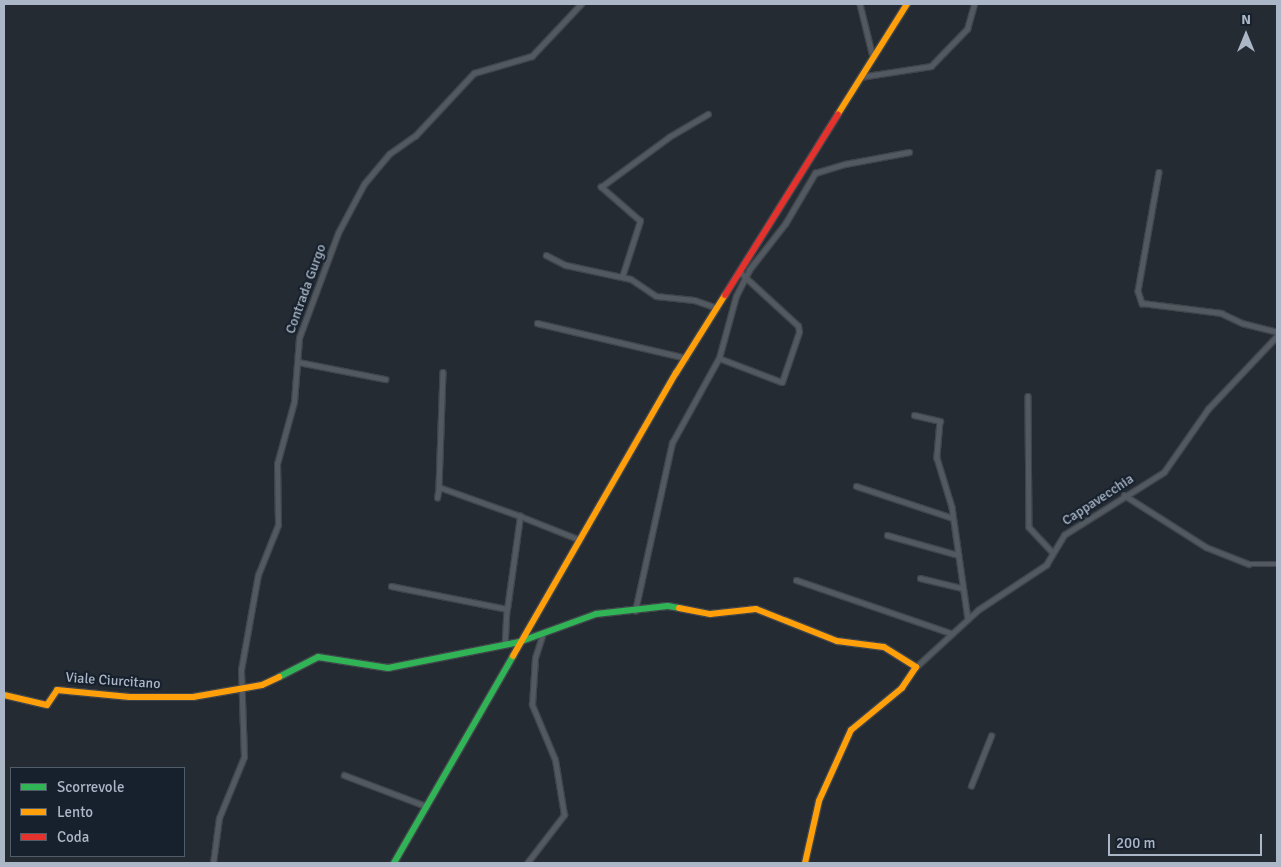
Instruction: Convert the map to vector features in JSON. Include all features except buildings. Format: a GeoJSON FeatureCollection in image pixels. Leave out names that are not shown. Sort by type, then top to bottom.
{"type":"FeatureCollection","features":[{"type":"Feature","properties":{"kind":"street","name":"Contrada Gurgo"},"geometry":{"type":"LineString","coordinates":[[213,863],[220,818],[244,757],[241,686],[258,575],[278,525],[277,464],[292,414],[301,332],[338,234],[364,184],[389,154],[415,136],[474,73],[532,56],[582,4]]}},
{"type":"Feature","properties":{"kind":"street"},"geometry":{"type":"LineString","coordinates":[[860,4],[873,57]]}},
{"type":"Feature","properties":{"kind":"street"},"geometry":{"type":"LineString","coordinates":[[394,863],[578,539],[686,358],[907,4]]}},
{"type":"Feature","properties":{"kind":"street"},"geometry":{"type":"LineString","coordinates":[[860,77],[931,66],[967,29],[974,4]]}},
{"type":"Feature","properties":{"kind":"street"},"geometry":{"type":"LineString","coordinates":[[622,277],[640,221],[601,187],[669,137],[708,114]]}},
{"type":"Feature","properties":{"kind":"street"},"geometry":{"type":"LineString","coordinates":[[634,610],[672,443],[719,358],[736,296],[745,276],[785,224],[816,173],[845,164],[909,152]]}},
{"type":"Feature","properties":{"kind":"street"},"geometry":{"type":"LineString","coordinates":[[1159,172],[1138,291],[1142,303],[1221,313],[1242,323],[1277,332]]}},
{"type":"Feature","properties":{"kind":"street"},"geometry":{"type":"LineString","coordinates":[[546,256],[566,265],[622,277],[656,296],[694,300],[716,308]]}},
{"type":"Feature","properties":{"kind":"street"},"geometry":{"type":"LineString","coordinates":[[719,358],[776,382],[783,379],[798,326],[739,272]]}},
{"type":"Feature","properties":{"kind":"street"},"geometry":{"type":"LineString","coordinates":[[537,323],[686,358]]}},
{"type":"Feature","properties":{"kind":"street","name":"Cappavecchia"},"geometry":{"type":"LineString","coordinates":[[916,667],[968,619],[1017,582],[1046,565],[1064,535],[1124,495],[1164,472],[1208,409],[1277,336]]}},
{"type":"Feature","properties":{"kind":"street"},"geometry":{"type":"LineString","coordinates":[[298,362],[385,379]]}},
{"type":"Feature","properties":{"kind":"street"},"geometry":{"type":"LineString","coordinates":[[437,498],[440,487],[443,372]]}},
{"type":"Feature","properties":{"kind":"street"},"geometry":{"type":"LineString","coordinates":[[1028,396],[1029,527],[1053,553]]}},
{"type":"Feature","properties":{"kind":"street"},"geometry":{"type":"LineString","coordinates":[[914,415],[940,421],[937,458],[954,518],[962,588],[968,619]]}},
{"type":"Feature","properties":{"kind":"street"},"geometry":{"type":"LineString","coordinates":[[856,486],[954,518]]}},
{"type":"Feature","properties":{"kind":"street"},"geometry":{"type":"LineString","coordinates":[[440,487],[578,539]]}},
{"type":"Feature","properties":{"kind":"street"},"geometry":{"type":"LineString","coordinates":[[1124,495],[1206,547],[1248,564],[1277,564]]}},
{"type":"Feature","properties":{"kind":"street"},"geometry":{"type":"LineString","coordinates":[[505,645],[507,609],[520,516]]}},
{"type":"Feature","properties":{"kind":"street"},"geometry":{"type":"LineString","coordinates":[[887,535],[958,555]]}},
{"type":"Feature","properties":{"kind":"street"},"geometry":{"type":"LineString","coordinates":[[920,578],[962,588]]}},
{"type":"Feature","properties":{"kind":"street"},"geometry":{"type":"LineString","coordinates":[[796,580],[951,633]]}},
{"type":"Feature","properties":{"kind":"street"},"geometry":{"type":"LineString","coordinates":[[391,586],[507,609]]}},
{"type":"Feature","properties":{"kind":"street","name":"Viale Ciurcitano"},"geometry":{"type":"LineString","coordinates":[[4,695],[47,706],[57,690],[130,697],[194,697],[241,686],[262,685],[318,657],[388,668],[519,642],[596,614],[668,606],[720,614],[756,609],[837,641],[884,647],[916,667]]}},
{"type":"Feature","properties":{"kind":"street"},"geometry":{"type":"LineString","coordinates":[[529,862],[564,815],[554,760],[532,705],[535,658],[543,634]]}},
{"type":"Feature","properties":{"kind":"street"},"geometry":{"type":"LineString","coordinates":[[806,863],[819,801],[851,730],[902,688],[916,667]]}},
{"type":"Feature","properties":{"kind":"street"},"geometry":{"type":"LineString","coordinates":[[971,786],[991,736]]}},
{"type":"Feature","properties":{"kind":"street"},"geometry":{"type":"LineString","coordinates":[[344,775],[426,806]]}},
{"type":"Feature","properties":{"kind":"traffic: fast"},"geometry":{"type":"LineString","coordinates":[[279,677],[318,657],[388,668],[519,642],[596,614],[668,606],[679,608]]}},
{"type":"Feature","properties":{"kind":"traffic: fast"},"geometry":{"type":"LineString","coordinates":[[394,863],[513,656]]}},
{"type":"Feature","properties":{"kind":"traffic: slow"},"geometry":{"type":"LineString","coordinates":[[838,114],[907,4]]}},
{"type":"Feature","properties":{"kind":"traffic: slow"},"geometry":{"type":"LineString","coordinates":[[513,656],[676,373],[725,295]]}},
{"type":"Feature","properties":{"kind":"traffic: slow"},"geometry":{"type":"LineString","coordinates":[[679,608],[710,614],[756,609],[837,641],[884,647],[916,667],[902,688],[851,730],[819,801],[805,863]]}},
{"type":"Feature","properties":{"kind":"traffic: slow"},"geometry":{"type":"LineString","coordinates":[[4,695],[47,705],[57,690],[130,697],[193,697],[262,685],[279,677]]}},
{"type":"Feature","properties":{"kind":"traffic: jam"},"geometry":{"type":"LineString","coordinates":[[725,295],[838,114]]}}]}
